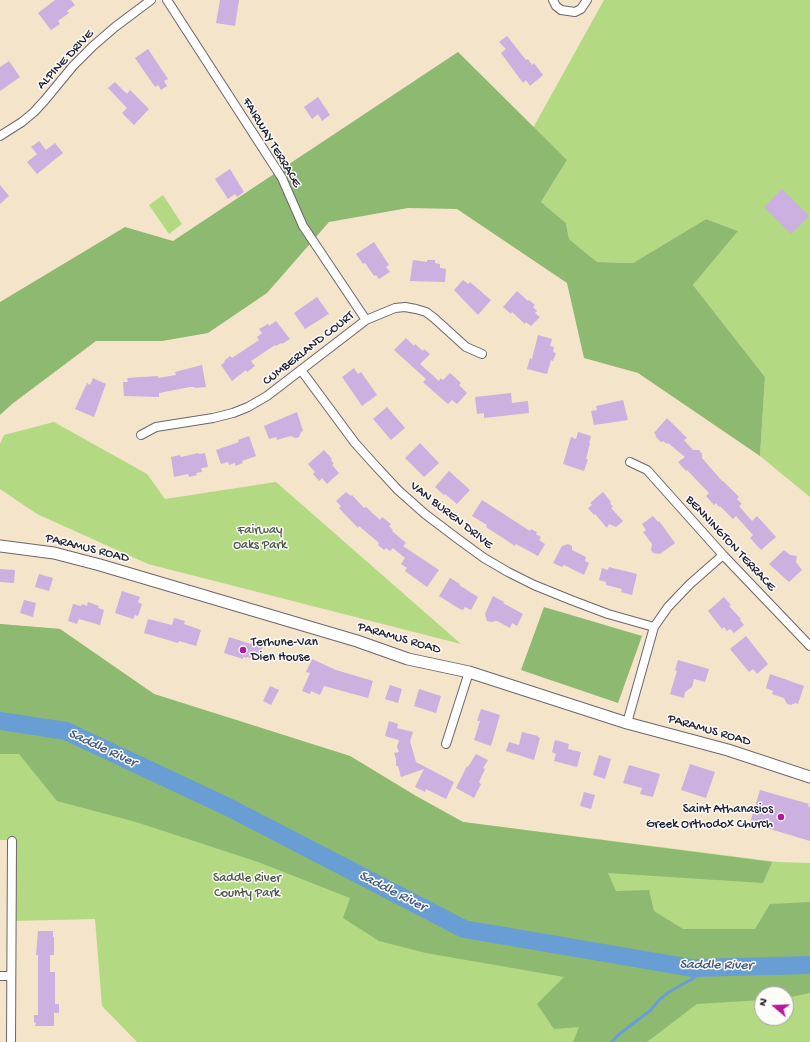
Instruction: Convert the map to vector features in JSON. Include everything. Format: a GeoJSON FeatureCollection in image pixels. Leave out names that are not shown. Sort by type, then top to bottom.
{"type":"FeatureCollection","features":[{"type":"Feature","properties":{"kind":"main road","name":"PARAMUS ROAD"},"geometry":{"type":"LineString","coordinates":[[0,546],[54,553],[100,565],[357,641],[408,659],[470,672],[627,723],[728,750],[810,777]]}},
{"type":"Feature","properties":{"kind":"street","name":"ALPINE DRIVE"},"geometry":{"type":"LineString","coordinates":[[0,136],[22,122],[34,112],[73,66],[93,46],[115,27],[151,0]]}},
{"type":"Feature","properties":{"kind":"street","name":"FAIRWAY TERRACE"},"geometry":{"type":"LineString","coordinates":[[167,0],[282,178],[303,226],[366,320]]}},
{"type":"Feature","properties":{"kind":"street"},"geometry":{"type":"LineString","coordinates":[[553,0],[556,6],[561,10],[575,12],[581,9],[587,0]]}},
{"type":"Feature","properties":{"kind":"street","name":"CUMBERLAND COURT"},"geometry":{"type":"LineString","coordinates":[[141,435],[156,427],[213,418],[243,409],[267,396],[366,320],[395,308],[406,307],[426,312],[466,347],[482,354]]}},
{"type":"Feature","properties":{"kind":"street","name":"VAN BUREN DRIVE"},"geometry":{"type":"LineString","coordinates":[[301,370],[355,443],[373,464],[409,499],[458,539],[484,558],[534,585],[608,614],[654,628]]}},
{"type":"Feature","properties":{"kind":"street","name":"BENNINGTON TERRACE"},"geometry":{"type":"LineString","coordinates":[[630,462],[647,470],[723,555],[810,646]]}},
{"type":"Feature","properties":{"kind":"street"},"geometry":{"type":"LineString","coordinates":[[627,723],[654,628],[668,607],[690,584],[723,555]]}},
{"type":"Feature","properties":{"kind":"street"},"geometry":{"type":"LineString","coordinates":[[446,744],[470,672]]}},
{"type":"Feature","properties":{"kind":"street"},"geometry":{"type":"LineString","coordinates":[[11,1042],[12,841]]}},
{"type":"Feature","properties":{"kind":"street"},"geometry":{"type":"LineString","coordinates":[[0,976],[11,976]]}},
{"type":"Feature","properties":{"kind":"green space"},"geometry":{"type":"Polygon","coordinates":[[[604,0],[810,0],[810,497],[760,456],[765,377],[693,285],[738,231],[706,219],[633,263],[597,262],[569,239],[566,223],[541,202],[567,160],[533,128],[604,0]]]}},
{"type":"Feature","properties":{"kind":"green space"},"geometry":{"type":"Polygon","coordinates":[[[458,52],[567,160],[541,202],[566,223],[569,239],[597,262],[633,263],[706,219],[738,231],[693,285],[765,377],[760,456],[638,373],[584,358],[567,283],[457,209],[408,208],[329,222],[267,293],[208,333],[162,341],[96,341],[12,404],[0,415],[0,302],[125,227],[173,241],[458,52]]]}},
{"type":"Feature","properties":{"kind":"green space"},"geometry":{"type":"Polygon","coordinates":[[[163,195],[182,224],[169,234],[149,205],[163,195]]]}},
{"type":"Feature","properties":{"kind":"green space","name":"Fairway Oaks Park"},"geometry":{"type":"Polygon","coordinates":[[[54,422],[147,474],[165,499],[276,482],[461,644],[148,564],[37,514],[0,489],[0,444],[4,435],[54,422]]]}},
{"type":"Feature","properties":{"kind":"green space"},"geometry":{"type":"Polygon","coordinates":[[[544,607],[642,636],[618,703],[521,670],[544,607]]]}},
{"type":"Feature","properties":{"kind":"green space","name":"Saddle River County Park"},"geometry":{"type":"Polygon","coordinates":[[[0,624],[60,629],[154,694],[350,756],[416,796],[463,822],[778,862],[810,863],[810,1042],[137,1042],[102,1006],[95,919],[11,921],[11,840],[0,840],[0,624]]]}},
{"type":"Feature","properties":{"kind":"green space"},"geometry":{"type":"Polygon","coordinates":[[[0,624],[60,629],[154,694],[350,756],[416,796],[463,822],[772,862],[763,883],[608,873],[616,891],[649,890],[654,911],[683,929],[755,929],[770,904],[810,902],[810,993],[794,996],[794,986],[754,986],[754,1000],[697,1004],[647,1042],[573,1042],[579,1027],[554,1029],[537,1004],[564,977],[426,953],[379,941],[343,918],[350,898],[258,862],[136,822],[57,801],[19,754],[0,754],[0,624]]]}},
{"type":"Feature","properties":{"kind":"building"},"geometry":{"type":"Polygon","coordinates":[[[55,0],[71,0],[75,5],[67,11],[69,13],[58,21],[60,24],[51,30],[38,13],[55,0]]]}},
{"type":"Feature","properties":{"kind":"building"},"geometry":{"type":"Polygon","coordinates":[[[220,0],[239,0],[235,26],[216,23],[220,0]]]}},
{"type":"Feature","properties":{"kind":"building"},"geometry":{"type":"Polygon","coordinates":[[[507,36],[526,60],[528,59],[532,65],[534,63],[543,75],[530,86],[526,80],[523,83],[501,53],[506,49],[499,42],[507,36]]]}},
{"type":"Feature","properties":{"kind":"building"},"geometry":{"type":"Polygon","coordinates":[[[148,49],[168,79],[164,81],[167,86],[161,90],[158,85],[155,87],[135,58],[148,49]]]}},
{"type":"Feature","properties":{"kind":"building"},"geometry":{"type":"Polygon","coordinates":[[[9,61],[20,77],[0,91],[0,67],[9,61]]]}},
{"type":"Feature","properties":{"kind":"building"},"geometry":{"type":"Polygon","coordinates":[[[115,82],[127,94],[130,90],[149,109],[134,125],[122,113],[127,108],[108,88],[115,82]]]}},
{"type":"Feature","properties":{"kind":"building"},"geometry":{"type":"Polygon","coordinates":[[[318,97],[330,115],[322,121],[318,114],[312,119],[304,107],[318,97]]]}},
{"type":"Feature","properties":{"kind":"building"},"geometry":{"type":"Polygon","coordinates":[[[39,141],[46,150],[55,143],[63,153],[37,174],[27,162],[37,154],[31,147],[39,141]]]}},
{"type":"Feature","properties":{"kind":"building"},"geometry":{"type":"Polygon","coordinates":[[[230,169],[244,192],[237,197],[235,194],[228,199],[215,179],[230,169]]]}},
{"type":"Feature","properties":{"kind":"building"},"geometry":{"type":"Polygon","coordinates":[[[0,185],[9,196],[0,204],[0,185]]]}},
{"type":"Feature","properties":{"kind":"building"},"geometry":{"type":"Polygon","coordinates":[[[782,189],[809,216],[791,234],[764,207],[782,189]]]}},
{"type":"Feature","properties":{"kind":"building"},"geometry":{"type":"Polygon","coordinates":[[[374,242],[389,265],[386,267],[390,272],[379,279],[376,275],[374,276],[365,263],[363,264],[356,254],[374,242]]]}},
{"type":"Feature","properties":{"kind":"building"},"geometry":{"type":"Polygon","coordinates":[[[413,260],[427,262],[427,260],[435,260],[435,263],[440,264],[440,268],[446,269],[445,282],[410,281],[413,260]]]}},
{"type":"Feature","properties":{"kind":"building"},"geometry":{"type":"Polygon","coordinates":[[[463,280],[468,284],[470,282],[491,300],[478,315],[454,290],[463,280]]]}},
{"type":"Feature","properties":{"kind":"building"},"geometry":{"type":"Polygon","coordinates":[[[517,291],[535,305],[533,307],[537,311],[535,313],[540,317],[531,326],[526,322],[525,324],[512,312],[511,314],[503,307],[517,291]]]}},
{"type":"Feature","properties":{"kind":"building"},"geometry":{"type":"Polygon","coordinates":[[[317,297],[329,314],[305,329],[294,313],[317,297]]]}},
{"type":"Feature","properties":{"kind":"building"},"geometry":{"type":"Polygon","coordinates":[[[276,321],[290,339],[282,344],[275,345],[251,361],[255,366],[247,372],[246,370],[232,381],[221,365],[230,356],[232,358],[259,340],[257,337],[262,333],[259,329],[268,324],[269,326],[276,321]]]}},
{"type":"Feature","properties":{"kind":"building"},"geometry":{"type":"Polygon","coordinates":[[[538,335],[552,339],[550,346],[554,347],[553,352],[556,353],[553,361],[551,360],[547,374],[527,369],[530,358],[532,359],[538,335]]]}},
{"type":"Feature","properties":{"kind":"building"},"geometry":{"type":"Polygon","coordinates":[[[406,338],[414,346],[415,344],[423,351],[424,349],[430,354],[420,364],[439,381],[441,378],[443,380],[450,373],[461,383],[459,385],[467,393],[457,404],[452,400],[448,404],[434,392],[423,382],[426,379],[394,350],[406,338]]]}},
{"type":"Feature","properties":{"kind":"building"},"geometry":{"type":"Polygon","coordinates":[[[202,365],[206,387],[190,387],[159,393],[159,397],[124,396],[123,382],[128,382],[127,378],[158,376],[158,378],[176,375],[175,372],[202,365]]]}},
{"type":"Feature","properties":{"kind":"building"},"geometry":{"type":"Polygon","coordinates":[[[354,368],[358,374],[361,372],[377,395],[362,406],[342,377],[354,368]]]}},
{"type":"Feature","properties":{"kind":"building"},"geometry":{"type":"Polygon","coordinates":[[[93,378],[106,384],[94,417],[75,409],[87,383],[90,385],[93,378]]]}},
{"type":"Feature","properties":{"kind":"building"},"geometry":{"type":"Polygon","coordinates":[[[511,393],[512,403],[528,401],[529,413],[484,418],[484,413],[477,414],[475,397],[511,393]]]}},
{"type":"Feature","properties":{"kind":"building"},"geometry":{"type":"Polygon","coordinates":[[[623,400],[628,420],[594,425],[591,411],[597,410],[596,406],[623,400]]]}},
{"type":"Feature","properties":{"kind":"building"},"geometry":{"type":"Polygon","coordinates":[[[387,407],[405,428],[391,440],[373,419],[387,407]]]}},
{"type":"Feature","properties":{"kind":"building"},"geometry":{"type":"Polygon","coordinates":[[[297,412],[303,431],[299,437],[296,438],[290,436],[277,440],[276,437],[269,439],[264,426],[297,412]]]}},
{"type":"Feature","properties":{"kind":"building"},"geometry":{"type":"Polygon","coordinates":[[[667,418],[687,438],[684,440],[693,450],[699,450],[702,454],[702,458],[722,481],[739,497],[737,499],[742,504],[739,506],[752,521],[757,516],[776,537],[761,550],[750,538],[753,535],[736,516],[733,519],[716,503],[714,505],[706,496],[709,493],[678,462],[685,457],[668,443],[667,444],[663,441],[661,442],[655,436],[656,435],[654,433],[667,418]]]}},
{"type":"Feature","properties":{"kind":"building"},"geometry":{"type":"Polygon","coordinates":[[[578,432],[591,436],[586,459],[588,459],[584,471],[563,464],[571,437],[576,439],[578,432]]]}},
{"type":"Feature","properties":{"kind":"building"},"geometry":{"type":"Polygon","coordinates":[[[249,436],[256,456],[242,461],[243,463],[235,466],[235,463],[229,465],[228,462],[221,464],[216,450],[239,442],[238,440],[249,436]]]}},
{"type":"Feature","properties":{"kind":"building"},"geometry":{"type":"Polygon","coordinates":[[[420,443],[439,463],[424,477],[405,458],[420,443]]]}},
{"type":"Feature","properties":{"kind":"building"},"geometry":{"type":"Polygon","coordinates":[[[324,450],[332,459],[331,460],[334,464],[332,465],[339,473],[327,484],[322,478],[319,481],[313,474],[315,472],[308,464],[324,450]]]}},
{"type":"Feature","properties":{"kind":"building"},"geometry":{"type":"Polygon","coordinates":[[[205,453],[208,467],[201,468],[202,472],[196,473],[197,475],[189,477],[188,474],[174,477],[171,457],[180,455],[181,457],[205,453]]]}},
{"type":"Feature","properties":{"kind":"building"},"geometry":{"type":"Polygon","coordinates":[[[449,471],[470,490],[457,504],[435,487],[449,471]]]}},
{"type":"Feature","properties":{"kind":"building"},"geometry":{"type":"Polygon","coordinates":[[[346,492],[351,496],[352,495],[364,508],[366,507],[380,520],[382,517],[391,524],[389,526],[393,530],[392,531],[406,543],[403,546],[439,570],[427,587],[405,571],[407,568],[401,564],[405,558],[393,548],[390,551],[386,548],[384,550],[378,545],[379,543],[359,526],[358,528],[339,508],[341,506],[336,501],[346,492]]]}},
{"type":"Feature","properties":{"kind":"building"},"geometry":{"type":"Polygon","coordinates":[[[603,492],[611,502],[610,503],[613,507],[611,508],[623,521],[616,527],[609,524],[607,528],[588,508],[592,505],[590,503],[603,492]]]}},
{"type":"Feature","properties":{"kind":"building"},"geometry":{"type":"Polygon","coordinates":[[[482,500],[530,531],[531,529],[537,532],[536,534],[541,537],[539,540],[545,544],[538,556],[516,544],[515,546],[486,527],[487,525],[472,516],[482,500]]]}},
{"type":"Feature","properties":{"kind":"building"},"geometry":{"type":"Polygon","coordinates":[[[653,516],[658,522],[659,521],[675,543],[660,554],[653,553],[651,550],[652,544],[643,532],[646,530],[642,524],[653,516]]]}},
{"type":"Feature","properties":{"kind":"building"},"geometry":{"type":"Polygon","coordinates":[[[568,544],[572,546],[572,550],[586,557],[585,561],[589,563],[584,575],[564,565],[562,567],[553,563],[562,546],[568,544]]]}},
{"type":"Feature","properties":{"kind":"building"},"geometry":{"type":"Polygon","coordinates":[[[784,550],[790,555],[797,556],[796,562],[802,570],[789,582],[769,564],[784,550]]]}},
{"type":"Feature","properties":{"kind":"building"},"geometry":{"type":"Polygon","coordinates":[[[609,567],[637,574],[632,595],[621,592],[622,589],[606,585],[606,582],[599,580],[602,568],[608,570],[609,567]]]}},
{"type":"Feature","properties":{"kind":"building"},"geometry":{"type":"Polygon","coordinates":[[[0,569],[15,570],[14,583],[0,582],[0,569]]]}},
{"type":"Feature","properties":{"kind":"building"},"geometry":{"type":"Polygon","coordinates":[[[39,574],[53,578],[49,591],[35,587],[39,574]]]}},
{"type":"Feature","properties":{"kind":"building"},"geometry":{"type":"Polygon","coordinates":[[[450,578],[478,597],[471,610],[465,607],[463,610],[458,608],[439,596],[450,578]]]}},
{"type":"Feature","properties":{"kind":"building"},"geometry":{"type":"Polygon","coordinates":[[[122,591],[140,597],[138,602],[142,604],[138,616],[135,615],[133,619],[115,613],[122,591]]]}},
{"type":"Feature","properties":{"kind":"building"},"geometry":{"type":"Polygon","coordinates":[[[493,596],[523,614],[517,626],[512,623],[510,628],[497,621],[487,621],[485,614],[493,596]]]}},
{"type":"Feature","properties":{"kind":"building"},"geometry":{"type":"Polygon","coordinates":[[[724,597],[744,625],[734,633],[730,629],[727,631],[724,627],[722,629],[708,611],[724,597]]]}},
{"type":"Feature","properties":{"kind":"building"},"geometry":{"type":"Polygon","coordinates":[[[24,600],[36,603],[33,617],[20,613],[24,600]]]}},
{"type":"Feature","properties":{"kind":"building"},"geometry":{"type":"Polygon","coordinates":[[[88,602],[99,606],[98,608],[104,610],[100,625],[79,619],[77,624],[68,621],[73,604],[81,606],[82,604],[87,606],[88,602]]]}},
{"type":"Feature","properties":{"kind":"building"},"geometry":{"type":"Polygon","coordinates":[[[174,618],[185,621],[184,624],[201,630],[196,646],[179,641],[178,643],[144,633],[148,619],[172,625],[174,618]]]}},
{"type":"Feature","properties":{"kind":"building"},"geometry":{"type":"Polygon","coordinates":[[[746,636],[768,664],[757,674],[753,669],[749,672],[730,649],[746,636]]]}},
{"type":"Feature","properties":{"kind":"building","name":"Terhune-Van Dien House"},"geometry":{"type":"Polygon","coordinates":[[[229,637],[251,644],[252,641],[263,645],[259,660],[247,657],[243,657],[243,659],[224,653],[229,637]]]}},
{"type":"Feature","properties":{"kind":"building"},"geometry":{"type":"Polygon","coordinates":[[[312,659],[336,670],[373,681],[368,698],[324,686],[320,695],[311,691],[310,694],[302,691],[310,673],[306,672],[312,659]]]}},
{"type":"Feature","properties":{"kind":"building"},"geometry":{"type":"Polygon","coordinates":[[[678,660],[709,669],[705,682],[694,679],[692,687],[685,692],[684,698],[670,694],[677,671],[675,670],[678,660]]]}},
{"type":"Feature","properties":{"kind":"building"},"geometry":{"type":"Polygon","coordinates":[[[770,674],[804,686],[798,704],[787,704],[784,698],[772,694],[773,691],[766,688],[770,674]]]}},
{"type":"Feature","properties":{"kind":"building"},"geometry":{"type":"Polygon","coordinates":[[[390,685],[402,689],[398,703],[385,699],[390,685]]]}},
{"type":"Feature","properties":{"kind":"building"},"geometry":{"type":"Polygon","coordinates":[[[270,686],[279,690],[271,705],[263,701],[270,686]]]}},
{"type":"Feature","properties":{"kind":"building"},"geometry":{"type":"Polygon","coordinates":[[[419,689],[441,696],[436,713],[414,706],[419,689]]]}},
{"type":"Feature","properties":{"kind":"building"},"geometry":{"type":"Polygon","coordinates":[[[481,709],[500,715],[491,746],[474,740],[480,721],[477,721],[481,709]]]}},
{"type":"Feature","properties":{"kind":"building"},"geometry":{"type":"Polygon","coordinates":[[[389,721],[398,724],[397,728],[413,732],[410,741],[416,762],[454,782],[446,799],[426,789],[425,792],[415,787],[424,769],[401,777],[398,766],[396,766],[394,753],[399,752],[397,747],[399,740],[385,736],[389,721]]]}},
{"type":"Feature","properties":{"kind":"building"},"geometry":{"type":"Polygon","coordinates":[[[522,732],[538,736],[540,738],[534,760],[506,751],[509,742],[519,745],[522,732]]]}},
{"type":"Feature","properties":{"kind":"building"},"geometry":{"type":"Polygon","coordinates":[[[555,740],[569,744],[568,749],[581,752],[577,767],[554,761],[556,754],[552,752],[555,740]]]}},
{"type":"Feature","properties":{"kind":"building"},"geometry":{"type":"Polygon","coordinates":[[[476,754],[488,760],[483,768],[485,769],[479,782],[481,784],[474,798],[456,788],[467,766],[468,767],[476,754]]]}},
{"type":"Feature","properties":{"kind":"building"},"geometry":{"type":"Polygon","coordinates":[[[599,755],[611,759],[605,779],[593,775],[599,755]]]}},
{"type":"Feature","properties":{"kind":"building"},"geometry":{"type":"Polygon","coordinates":[[[690,764],[715,772],[706,798],[681,790],[690,764]]]}},
{"type":"Feature","properties":{"kind":"building"},"geometry":{"type":"Polygon","coordinates":[[[629,765],[660,774],[653,797],[640,794],[642,788],[623,783],[629,765]]]}},
{"type":"Feature","properties":{"kind":"building","name":"Saint Athanasios Greek Orthodox Church"},"geometry":{"type":"Polygon","coordinates":[[[760,790],[809,804],[810,841],[750,823],[760,790]]]}},
{"type":"Feature","properties":{"kind":"building"},"geometry":{"type":"Polygon","coordinates":[[[584,792],[595,795],[591,809],[580,806],[584,792]]]}},
{"type":"Feature","properties":{"kind":"building"},"geometry":{"type":"Polygon","coordinates":[[[38,931],[53,931],[54,955],[50,955],[50,972],[55,972],[55,1004],[59,1004],[59,1013],[54,1013],[54,1026],[35,1026],[36,1023],[34,1022],[34,1015],[38,1015],[38,955],[36,955],[38,931]]]}},
{"type":"Feature","properties":{"kind":"waterway","name":"Saddle River"},"geometry":{"type":"LineString","coordinates":[[0,721],[66,731],[228,807],[464,929],[692,968],[810,965]]}},
{"type":"Feature","properties":{"kind":"waterway"},"geometry":{"type":"LineString","coordinates":[[612,1042],[618,1035],[651,1010],[659,1000],[669,992],[692,979],[706,968]]}},
{"type":"Feature","properties":{"kind":"place","name":"Terhune-Van Dien House"},"geometry":{"type":"Point","coordinates":[243,650]}},
{"type":"Feature","properties":{"kind":"place","name":"Saint Athanasios Greek Orthodox Church"},"geometry":{"type":"Point","coordinates":[781,817]}}]}
